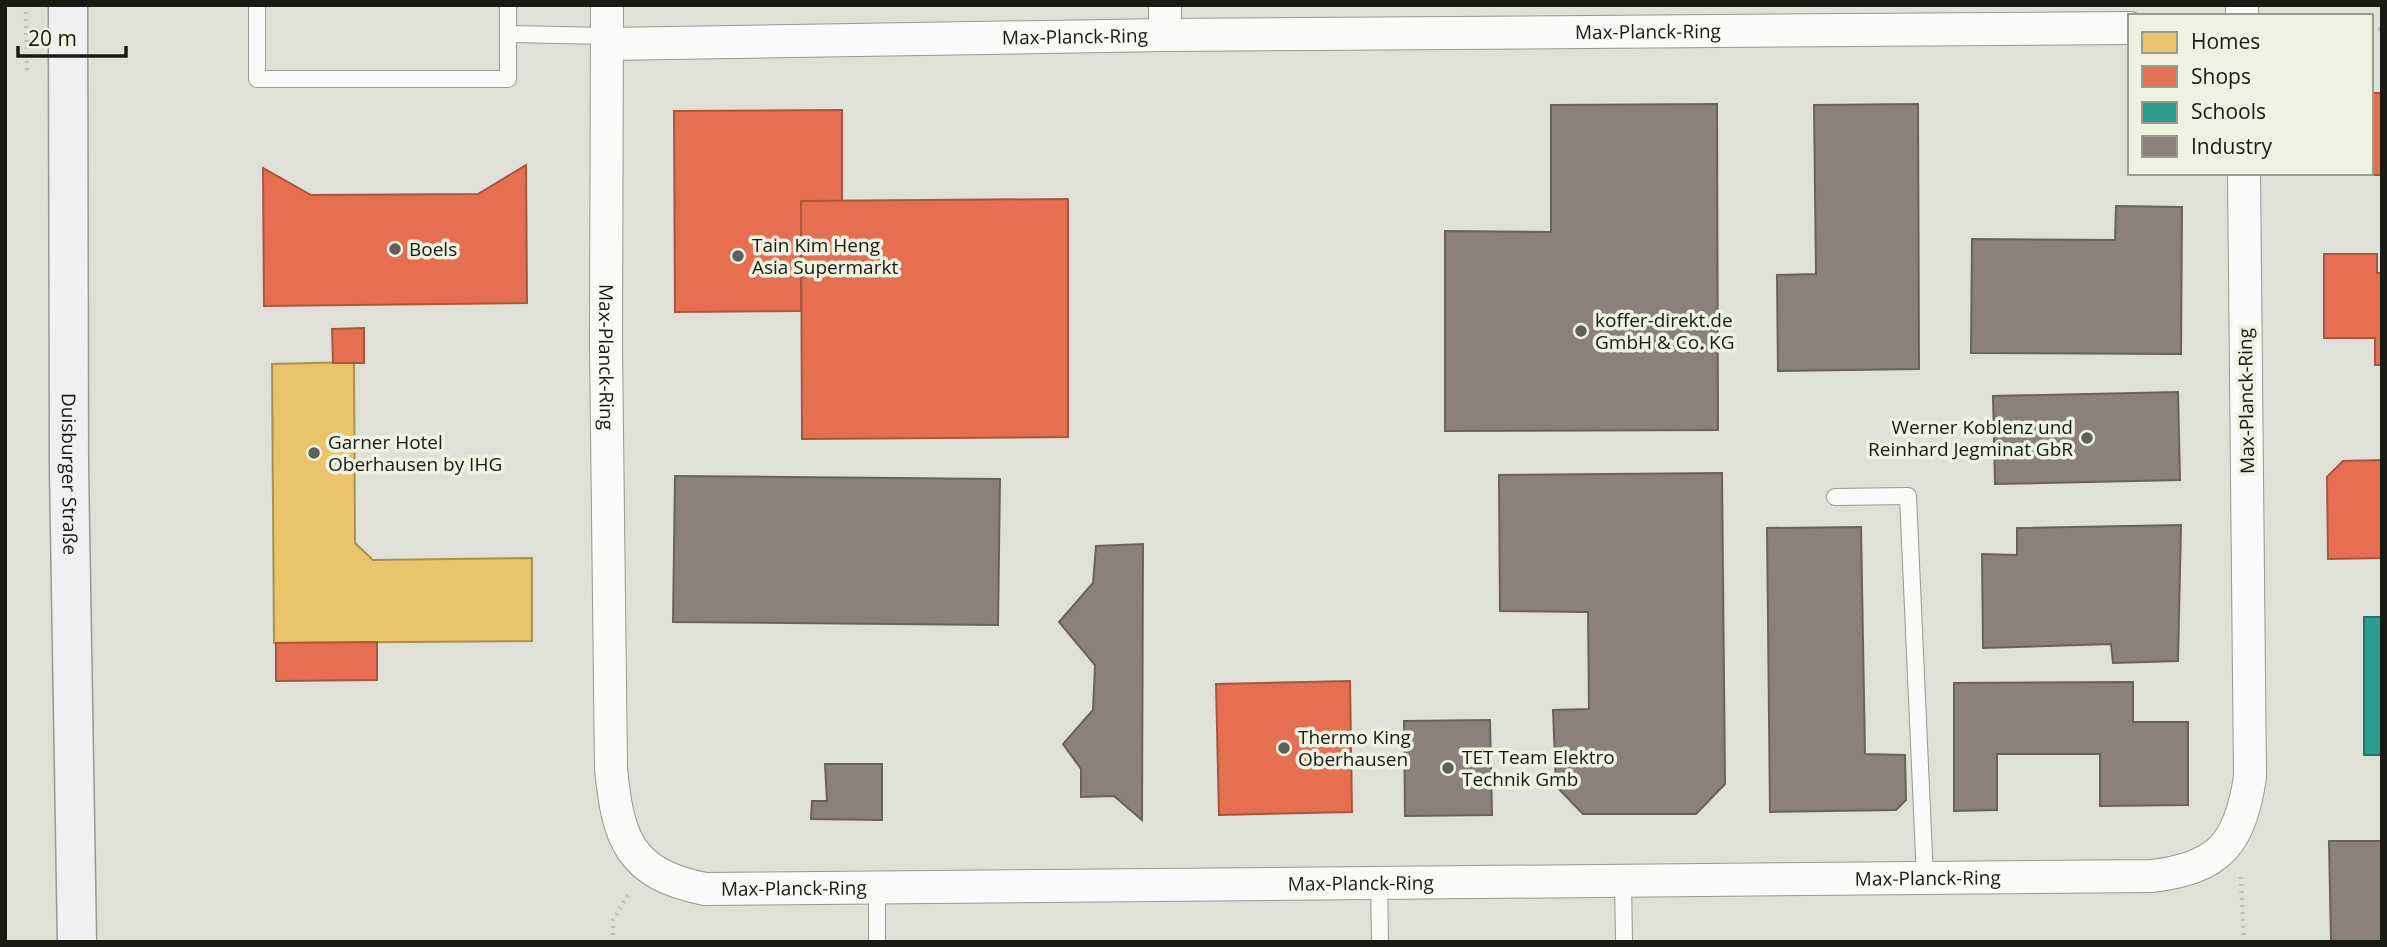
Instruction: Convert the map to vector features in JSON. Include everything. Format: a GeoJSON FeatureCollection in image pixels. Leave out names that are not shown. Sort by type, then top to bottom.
{"type":"FeatureCollection","features":[{"type":"Feature","properties":{"kind":"main road","name":"Duisburger Straße"},"geometry":{"type":"LineString","coordinates":[[68,5],[69,454],[76,942]]}},
{"type":"Feature","properties":{"kind":"street","name":"Max-Planck-Ring"},"geometry":{"type":"LineString","coordinates":[[2128,28],[1165,20],[608,28],[606,346],[611,769],[615,808],[620,826],[632,849],[646,866],[668,878],[705,889],[2152,876],[2178,873],[2211,859],[2224,849],[2239,824],[2250,777],[2244,175]]}},
{"type":"Feature","properties":{"kind":"lane"},"geometry":{"type":"LineString","coordinates":[[257,5],[257,79],[508,79],[509,5]]}},
{"type":"Feature","properties":{"kind":"lane"},"geometry":{"type":"LineString","coordinates":[[510,34],[608,28]]}},
{"type":"Feature","properties":{"kind":"lane"},"geometry":{"type":"LineString","coordinates":[[1835,497],[1908,496],[1924,878]]}},
{"type":"Feature","properties":{"kind":"lane"},"geometry":{"type":"LineString","coordinates":[[1623,881],[1623,942]]}},
{"type":"Feature","properties":{"kind":"lane"},"geometry":{"type":"LineString","coordinates":[[1379,883],[1380,942]]}},
{"type":"Feature","properties":{"kind":"lane"},"geometry":{"type":"LineString","coordinates":[[877,888],[877,942]]}},
{"type":"Feature","properties":{"kind":"path"},"geometry":{"type":"LineString","coordinates":[[26,5],[26,19]]}},
{"type":"Feature","properties":{"kind":"path"},"geometry":{"type":"LineString","coordinates":[[2239,824],[2245,942]]}},
{"type":"Feature","properties":{"kind":"path"},"geometry":{"type":"LineString","coordinates":[[613,942],[613,920],[646,866]]}},
{"type":"Feature","properties":{"kind":"building: Homes","name":"Garner Hotel Oberhausen by IHG"},"geometry":{"type":"Polygon","coordinates":[[[354,362],[355,543],[373,560],[532,558],[532,641],[274,643],[272,364],[354,362]]]}},
{"type":"Feature","properties":{"kind":"building: Shops"},"geometry":{"type":"Polygon","coordinates":[[[2373,93],[2382,93],[2382,175],[2373,175],[2373,93]]]}},
{"type":"Feature","properties":{"kind":"building: Shops","name":"Tain Kim Heng Asia Supermarkt"},"geometry":{"type":"Polygon","coordinates":[[[842,110],[842,201],[801,201],[801,311],[675,312],[674,111],[842,110]]]}},
{"type":"Feature","properties":{"kind":"building: Shops","name":"Boels"},"geometry":{"type":"Polygon","coordinates":[[[526,165],[527,303],[264,306],[263,168],[311,195],[478,194],[526,165]]]}},
{"type":"Feature","properties":{"kind":"building: Shops"},"geometry":{"type":"Polygon","coordinates":[[[1068,199],[1068,437],[802,439],[801,201],[1068,199]]]}},
{"type":"Feature","properties":{"kind":"building: Shops"},"geometry":{"type":"Polygon","coordinates":[[[2324,254],[2377,254],[2377,273],[2382,273],[2382,365],[2375,365],[2375,338],[2324,338],[2324,254]]]}},
{"type":"Feature","properties":{"kind":"building: Shops"},"geometry":{"type":"Polygon","coordinates":[[[364,328],[364,363],[333,363],[332,329],[364,328]]]}},
{"type":"Feature","properties":{"kind":"building: Shops"},"geometry":{"type":"Polygon","coordinates":[[[2382,460],[2382,558],[2328,559],[2327,477],[2343,461],[2382,460]]]}},
{"type":"Feature","properties":{"kind":"building: Shops"},"geometry":{"type":"Polygon","coordinates":[[[377,642],[377,680],[276,681],[276,643],[377,642]]]}},
{"type":"Feature","properties":{"kind":"building: Shops","name":"Thermo King Oberhausen"},"geometry":{"type":"Polygon","coordinates":[[[1350,681],[1352,812],[1219,815],[1216,684],[1350,681]]]}},
{"type":"Feature","properties":{"kind":"building: Schools"},"geometry":{"type":"Polygon","coordinates":[[[2364,617],[2382,617],[2382,755],[2364,755],[2364,617]]]}},
{"type":"Feature","properties":{"kind":"building: Industry","name":"koffer-direkt.de GmbH & Co. KG"},"geometry":{"type":"Polygon","coordinates":[[[1717,104],[1718,430],[1445,431],[1445,231],[1551,232],[1551,105],[1717,104]]]}},
{"type":"Feature","properties":{"kind":"building: Industry"},"geometry":{"type":"Polygon","coordinates":[[[1918,104],[1919,369],[1778,371],[1777,275],[1816,274],[1814,105],[1918,104]]]}},
{"type":"Feature","properties":{"kind":"building: Industry"},"geometry":{"type":"Polygon","coordinates":[[[2116,206],[2182,207],[2181,354],[1971,353],[1972,239],[2115,240],[2116,206]]]}},
{"type":"Feature","properties":{"kind":"building: Industry","name":"Werner Koblenz und Reinhard Jegminat GbR"},"geometry":{"type":"Polygon","coordinates":[[[2178,392],[2180,480],[1995,484],[1993,396],[2178,392]]]}},
{"type":"Feature","properties":{"kind":"building: Industry"},"geometry":{"type":"Polygon","coordinates":[[[1722,473],[1725,784],[1696,814],[1583,814],[1556,786],[1553,710],[1589,709],[1588,612],[1500,611],[1499,475],[1722,473]]]}},
{"type":"Feature","properties":{"kind":"building: Industry"},"geometry":{"type":"Polygon","coordinates":[[[675,476],[1000,479],[998,625],[673,622],[675,476]]]}},
{"type":"Feature","properties":{"kind":"building: Industry"},"geometry":{"type":"Polygon","coordinates":[[[2181,525],[2178,661],[2113,663],[2111,644],[1983,648],[1982,554],[2017,555],[2017,528],[2181,525]]]}},
{"type":"Feature","properties":{"kind":"building: Industry"},"geometry":{"type":"Polygon","coordinates":[[[1861,527],[1865,754],[1905,755],[1906,800],[1896,810],[1770,812],[1767,528],[1861,527]]]}},
{"type":"Feature","properties":{"kind":"building: Industry"},"geometry":{"type":"Polygon","coordinates":[[[1143,544],[1142,820],[1114,796],[1081,797],[1081,769],[1063,744],[1093,710],[1095,665],[1059,622],[1093,583],[1096,546],[1143,544]]]}},
{"type":"Feature","properties":{"kind":"building: Industry"},"geometry":{"type":"Polygon","coordinates":[[[2133,682],[2133,722],[2188,722],[2188,805],[2100,806],[2100,754],[1997,754],[1997,810],[1954,811],[1954,683],[2133,682]]]}},
{"type":"Feature","properties":{"kind":"building: Industry","name":"TET Team Elektro Technik Gmb"},"geometry":{"type":"Polygon","coordinates":[[[1490,720],[1492,815],[1405,816],[1404,721],[1490,720]]]}},
{"type":"Feature","properties":{"kind":"building: Industry"},"geometry":{"type":"Polygon","coordinates":[[[825,764],[882,764],[882,820],[811,819],[812,801],[827,801],[825,764]]]}},
{"type":"Feature","properties":{"kind":"building: Industry"},"geometry":{"type":"Polygon","coordinates":[[[2329,841],[2382,841],[2382,942],[2331,942],[2329,841]]]}},
{"type":"Feature","properties":{"kind":"place","name":"Boels"},"geometry":{"type":"Point","coordinates":[395,249]}},
{"type":"Feature","properties":{"kind":"place","name":"Tain Kim Heng Asia Supermarkt"},"geometry":{"type":"Point","coordinates":[738,256]}},
{"type":"Feature","properties":{"kind":"place","name":"koffer-direkt.de GmbH & Co. KG"},"geometry":{"type":"Point","coordinates":[1581,331]}},
{"type":"Feature","properties":{"kind":"place","name":"Werner Koblenz und Reinhard Jegminat GbR"},"geometry":{"type":"Point","coordinates":[2087,438]}},
{"type":"Feature","properties":{"kind":"place","name":"Garner Hotel Oberhausen by IHG"},"geometry":{"type":"Point","coordinates":[314,453]}},
{"type":"Feature","properties":{"kind":"place","name":"Thermo King Oberhausen"},"geometry":{"type":"Point","coordinates":[1284,748]}},
{"type":"Feature","properties":{"kind":"place","name":"TET Team Elektro Technik Gmb"},"geometry":{"type":"Point","coordinates":[1448,768]}}]}
